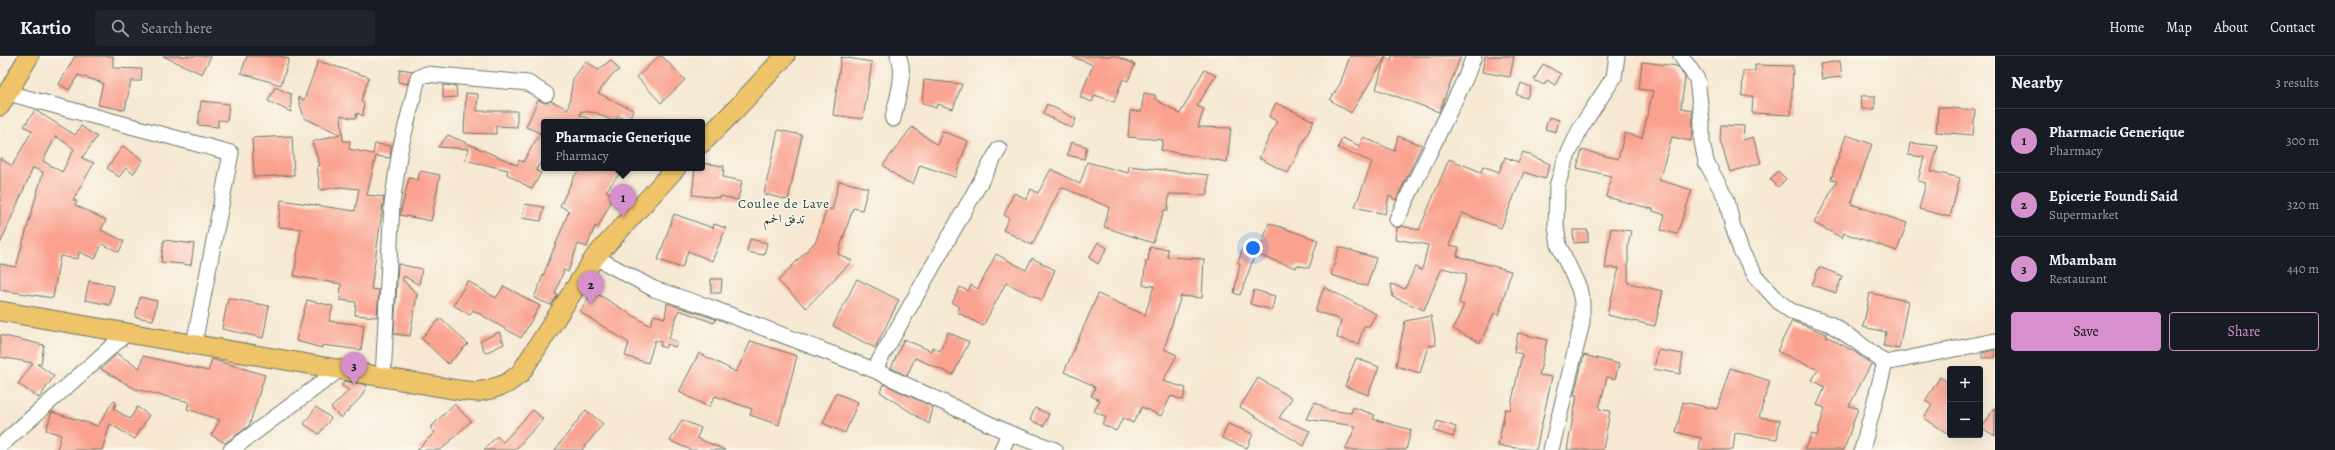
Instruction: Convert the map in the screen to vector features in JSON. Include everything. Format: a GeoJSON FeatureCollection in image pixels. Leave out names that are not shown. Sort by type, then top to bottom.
{"type":"FeatureCollection","features":[{"type":"Feature","properties":{"kind":"main road"},"geometry":{"type":"LineString","coordinates":[[4,100],[29,56]]}},
{"type":"Feature","properties":{"kind":"main road"},"geometry":{"type":"LineString","coordinates":[[705,140],[738,108],[785,56]]}},
{"type":"Feature","properties":{"kind":"main road"},"geometry":{"type":"LineString","coordinates":[[0,311],[128,332],[383,378],[477,392],[506,384],[520,374],[595,257],[673,171]]}},
{"type":"Feature","properties":{"kind":"street"},"geometry":{"type":"LineString","coordinates":[[893,119],[901,72],[901,61],[898,56]]}},
{"type":"Feature","properties":{"kind":"street"},"geometry":{"type":"LineString","coordinates":[[1397,219],[1465,80],[1474,56]]}},
{"type":"Feature","properties":{"kind":"street"},"geometry":{"type":"LineString","coordinates":[[1550,450],[1582,324],[1582,302],[1579,288],[1559,246],[1556,226],[1557,186],[1565,160],[1581,127],[1614,77],[1617,56]]}},
{"type":"Feature","properties":{"kind":"street"},"geometry":{"type":"LineString","coordinates":[[1681,56],[1697,80],[1702,122],[1702,142],[1706,162],[1727,200],[1732,224],[1741,251],[1757,278],[1779,302],[1791,311],[1830,324],[1855,340],[1885,363],[1995,341]]}},
{"type":"Feature","properties":{"kind":"street"},"geometry":{"type":"LineString","coordinates":[[383,378],[392,204],[400,150],[418,78],[426,74],[508,80],[528,83],[546,94]]}},
{"type":"Feature","properties":{"kind":"street"},"geometry":{"type":"LineString","coordinates":[[4,100],[231,153],[194,344]]}},
{"type":"Feature","properties":{"kind":"street"},"geometry":{"type":"LineString","coordinates":[[874,370],[999,149]]}},
{"type":"Feature","properties":{"kind":"street"},"geometry":{"type":"LineString","coordinates":[[595,257],[654,289],[709,307],[874,370],[1009,433],[1054,450]]}},
{"type":"Feature","properties":{"kind":"street"},"geometry":{"type":"LineString","coordinates":[[0,446],[128,332]]}},
{"type":"Feature","properties":{"kind":"street"},"geometry":{"type":"LineString","coordinates":[[1862,450],[1885,363]]}},
{"type":"Feature","properties":{"kind":"street"},"geometry":{"type":"LineString","coordinates":[[231,450],[339,370]]}},
{"type":"Feature","properties":{"kind":"street"},"geometry":{"type":"LineString","coordinates":[[1002,450],[1009,433]]}},
{"type":"Feature","properties":{"kind":"building"},"geometry":{"type":"Polygon","coordinates":[[[75,56],[113,56],[113,68],[142,69],[141,81],[131,81],[125,110],[98,105],[103,83],[78,75],[69,90],[59,84],[75,56]]]}},
{"type":"Feature","properties":{"kind":"building"},"geometry":{"type":"Polygon","coordinates":[[[163,56],[211,56],[202,74],[163,56]]]}},
{"type":"Feature","properties":{"kind":"building"},"geometry":{"type":"Polygon","coordinates":[[[247,56],[280,56],[289,59],[281,85],[241,73],[247,56]]]}},
{"type":"Feature","properties":{"kind":"building"},"geometry":{"type":"Polygon","coordinates":[[[659,56],[662,56],[685,80],[661,103],[637,77],[659,56]]]}},
{"type":"Feature","properties":{"kind":"building"},"geometry":{"type":"Polygon","coordinates":[[[1071,56],[1115,56],[1135,64],[1128,81],[1123,79],[1114,102],[1095,95],[1092,102],[1080,97],[1093,65],[1071,56]]]}},
{"type":"Feature","properties":{"kind":"building"},"geometry":{"type":"Polygon","coordinates":[[[1350,56],[1386,56],[1351,113],[1330,100],[1340,84],[1350,56]]]}},
{"type":"Feature","properties":{"kind":"building"},"geometry":{"type":"Polygon","coordinates":[[[1392,56],[1461,56],[1439,112],[1376,89],[1385,58],[1391,60],[1392,56]]]}},
{"type":"Feature","properties":{"kind":"building"},"geometry":{"type":"Polygon","coordinates":[[[1485,56],[1514,56],[1510,77],[1482,72],[1485,56]]]}},
{"type":"Feature","properties":{"kind":"building"},"geometry":{"type":"Polygon","coordinates":[[[841,57],[872,62],[863,119],[833,115],[841,57]]]}},
{"type":"Feature","properties":{"kind":"building"},"geometry":{"type":"Polygon","coordinates":[[[611,60],[619,70],[611,76],[598,93],[633,110],[629,119],[624,119],[618,116],[616,119],[608,119],[597,113],[581,111],[580,115],[589,119],[541,119],[541,161],[536,170],[541,173],[532,189],[507,174],[508,170],[465,160],[469,149],[438,147],[448,135],[517,165],[519,160],[523,162],[540,133],[526,127],[538,100],[545,103],[551,101],[568,109],[573,79],[586,61],[598,70],[611,60]]]}},
{"type":"Feature","properties":{"kind":"building"},"geometry":{"type":"Polygon","coordinates":[[[318,61],[369,77],[361,101],[364,103],[363,116],[357,113],[356,118],[341,115],[343,141],[350,141],[349,149],[373,154],[375,144],[392,146],[390,158],[376,156],[367,195],[384,197],[371,289],[379,290],[377,317],[355,315],[356,302],[340,300],[341,284],[294,276],[301,229],[278,227],[281,200],[355,211],[359,189],[340,187],[320,190],[317,166],[320,166],[312,142],[340,134],[304,118],[298,97],[304,100],[318,61]]]}},
{"type":"Feature","properties":{"kind":"building"},"geometry":{"type":"Polygon","coordinates":[[[1840,61],[1842,77],[1822,79],[1820,64],[1840,61]]]}},
{"type":"Feature","properties":{"kind":"building"},"geometry":{"type":"Polygon","coordinates":[[[1642,62],[1677,66],[1685,77],[1681,108],[1692,110],[1693,131],[1691,141],[1672,137],[1659,180],[1692,190],[1677,234],[1661,230],[1665,215],[1653,211],[1653,209],[1606,197],[1611,176],[1577,168],[1582,150],[1618,159],[1625,133],[1642,138],[1653,91],[1639,89],[1642,62]]]}},
{"type":"Feature","properties":{"kind":"building"},"geometry":{"type":"Polygon","coordinates":[[[1543,64],[1561,74],[1555,85],[1547,80],[1544,85],[1534,80],[1543,64]]]}},
{"type":"Feature","properties":{"kind":"building"},"geometry":{"type":"Polygon","coordinates":[[[1755,65],[1793,66],[1791,115],[1752,113],[1753,96],[1742,96],[1743,71],[1755,71],[1755,65]]]}},
{"type":"Feature","properties":{"kind":"building"},"geometry":{"type":"Polygon","coordinates":[[[400,69],[413,71],[407,84],[398,82],[400,69]]]}},
{"type":"Feature","properties":{"kind":"building"},"geometry":{"type":"Polygon","coordinates":[[[1204,70],[1216,75],[1197,106],[1204,109],[1198,127],[1231,128],[1227,162],[1161,150],[1163,140],[1128,137],[1130,111],[1141,112],[1144,93],[1155,95],[1155,99],[1180,114],[1204,70]]]}},
{"type":"Feature","properties":{"kind":"building"},"geometry":{"type":"Polygon","coordinates":[[[924,80],[962,84],[953,109],[937,104],[936,108],[922,103],[924,80]]]}},
{"type":"Feature","properties":{"kind":"building"},"geometry":{"type":"Polygon","coordinates":[[[1521,83],[1531,87],[1527,98],[1517,95],[1521,83]]]}},
{"type":"Feature","properties":{"kind":"building"},"geometry":{"type":"Polygon","coordinates":[[[443,85],[456,86],[457,97],[443,98],[443,85]]]}},
{"type":"Feature","properties":{"kind":"building"},"geometry":{"type":"Polygon","coordinates":[[[275,87],[291,94],[291,112],[268,101],[275,87]]]}},
{"type":"Feature","properties":{"kind":"building"},"geometry":{"type":"Polygon","coordinates":[[[466,93],[478,94],[477,111],[517,111],[517,127],[496,126],[496,134],[464,133],[466,93]]]}},
{"type":"Feature","properties":{"kind":"building"},"geometry":{"type":"Polygon","coordinates":[[[1861,96],[1875,96],[1875,109],[1862,109],[1861,96]]]}},
{"type":"Feature","properties":{"kind":"building"},"geometry":{"type":"Polygon","coordinates":[[[201,101],[229,104],[227,121],[218,120],[218,127],[198,125],[201,101]]]}},
{"type":"Feature","properties":{"kind":"building"},"geometry":{"type":"Polygon","coordinates":[[[1276,103],[1314,121],[1288,173],[1259,158],[1277,121],[1269,117],[1276,103]]]}},
{"type":"Feature","properties":{"kind":"building"},"geometry":{"type":"Polygon","coordinates":[[[1047,104],[1076,119],[1072,128],[1043,114],[1047,104]]]}},
{"type":"Feature","properties":{"kind":"building"},"geometry":{"type":"Polygon","coordinates":[[[1938,107],[1975,110],[1973,135],[1936,132],[1938,107]]]}},
{"type":"Feature","properties":{"kind":"building"},"geometry":{"type":"Polygon","coordinates":[[[35,110],[75,135],[81,126],[97,137],[82,158],[94,163],[73,200],[77,201],[75,205],[106,220],[101,230],[124,241],[119,252],[102,244],[95,259],[79,252],[78,259],[60,256],[53,298],[0,290],[0,264],[16,267],[43,172],[33,168],[0,244],[0,158],[12,166],[32,131],[24,126],[35,110]],[[56,136],[43,161],[62,172],[74,149],[56,136]]]}},
{"type":"Feature","properties":{"kind":"building"},"geometry":{"type":"Polygon","coordinates":[[[1549,117],[1559,120],[1556,132],[1545,129],[1549,117]]]}},
{"type":"Feature","properties":{"kind":"building"},"geometry":{"type":"Polygon","coordinates":[[[1721,125],[1744,126],[1743,140],[1753,137],[1761,163],[1730,172],[1720,140],[1721,125]]]}},
{"type":"Feature","properties":{"kind":"building"},"geometry":{"type":"Polygon","coordinates":[[[912,127],[937,145],[942,131],[968,141],[955,177],[920,165],[913,184],[902,180],[883,165],[912,127]]]}},
{"type":"Feature","properties":{"kind":"building"},"geometry":{"type":"Polygon","coordinates":[[[778,130],[802,135],[788,200],[764,194],[778,130]]]}},
{"type":"Feature","properties":{"kind":"building"},"geometry":{"type":"Polygon","coordinates":[[[1846,135],[1872,144],[1851,204],[1907,223],[1897,251],[1844,233],[1842,238],[1814,223],[1837,181],[1831,179],[1846,135]]]}},
{"type":"Feature","properties":{"kind":"building"},"geometry":{"type":"Polygon","coordinates":[[[292,136],[294,175],[254,177],[252,138],[292,136]]]}},
{"type":"Feature","properties":{"kind":"building"},"geometry":{"type":"Polygon","coordinates":[[[1398,136],[1422,145],[1396,200],[1389,196],[1385,214],[1355,207],[1372,162],[1338,148],[1342,138],[1360,146],[1363,137],[1394,151],[1398,136]]]}},
{"type":"Feature","properties":{"kind":"building"},"geometry":{"type":"Polygon","coordinates":[[[1071,142],[1087,147],[1084,159],[1067,155],[1071,142]]]}},
{"type":"Feature","properties":{"kind":"building"},"geometry":{"type":"Polygon","coordinates":[[[1910,143],[1938,146],[1931,171],[1960,178],[1950,217],[1919,209],[1926,183],[1918,181],[1924,157],[1908,155],[1910,143]]]}},
{"type":"Feature","properties":{"kind":"building"},"geometry":{"type":"Polygon","coordinates":[[[123,146],[143,160],[133,174],[126,168],[119,177],[107,168],[123,146]]]}},
{"type":"Feature","properties":{"kind":"building"},"geometry":{"type":"Polygon","coordinates":[[[1523,152],[1550,164],[1545,179],[1524,172],[1501,228],[1462,213],[1449,245],[1459,247],[1457,256],[1511,271],[1499,315],[1494,313],[1480,343],[1453,329],[1464,305],[1459,303],[1467,274],[1442,268],[1424,310],[1393,297],[1391,284],[1405,289],[1415,267],[1422,270],[1428,245],[1395,239],[1397,228],[1402,226],[1419,230],[1449,159],[1481,172],[1483,166],[1499,172],[1505,157],[1518,162],[1523,152]]]}},
{"type":"Feature","properties":{"kind":"building"},"geometry":{"type":"Polygon","coordinates":[[[1087,162],[1128,173],[1129,166],[1208,175],[1208,195],[1169,194],[1168,210],[1164,210],[1153,243],[1104,227],[1109,207],[1061,187],[1032,245],[1003,230],[1009,218],[1004,215],[1014,193],[1027,199],[1031,189],[1038,193],[1051,169],[1080,184],[1087,162]]]}},
{"type":"Feature","properties":{"kind":"building"},"geometry":{"type":"Polygon","coordinates":[[[705,163],[724,166],[723,177],[742,181],[738,200],[720,196],[720,198],[692,195],[695,171],[705,171],[705,163]]]}},
{"type":"Feature","properties":{"kind":"building"},"geometry":{"type":"Polygon","coordinates":[[[420,171],[440,175],[431,221],[400,215],[409,178],[418,180],[420,171]]]}},
{"type":"Feature","properties":{"kind":"building"},"geometry":{"type":"Polygon","coordinates":[[[580,171],[622,171],[606,191],[614,195],[598,228],[595,226],[587,247],[578,244],[568,272],[564,270],[555,294],[558,295],[551,305],[534,298],[569,211],[560,206],[575,175],[580,171]]]}},
{"type":"Feature","properties":{"kind":"building"},"geometry":{"type":"Polygon","coordinates":[[[1778,171],[1786,179],[1778,187],[1770,179],[1778,171]]]}},
{"type":"Feature","properties":{"kind":"building"},"geometry":{"type":"Polygon","coordinates":[[[839,181],[868,188],[862,210],[853,208],[838,254],[852,261],[806,308],[778,281],[816,241],[827,208],[832,210],[839,181]]]}},
{"type":"Feature","properties":{"kind":"building"},"geometry":{"type":"Polygon","coordinates":[[[525,204],[544,207],[541,221],[522,218],[525,204]]]}},
{"type":"Feature","properties":{"kind":"building"},"geometry":{"type":"Polygon","coordinates":[[[674,214],[713,228],[714,224],[726,228],[712,261],[688,251],[682,268],[658,260],[674,214]]]}},
{"type":"Feature","properties":{"kind":"building"},"geometry":{"type":"Polygon","coordinates":[[[1269,223],[1318,240],[1309,268],[1297,265],[1296,268],[1258,255],[1269,223]]]}},
{"type":"Feature","properties":{"kind":"building"},"geometry":{"type":"Polygon","coordinates":[[[1611,228],[1631,231],[1628,246],[1628,283],[1663,291],[1655,326],[1607,315],[1619,268],[1605,268],[1611,228]]]}},
{"type":"Feature","properties":{"kind":"building"},"geometry":{"type":"Polygon","coordinates":[[[1573,230],[1588,230],[1588,242],[1574,243],[1573,230]]]}},
{"type":"Feature","properties":{"kind":"building"},"geometry":{"type":"Polygon","coordinates":[[[750,239],[767,243],[764,255],[747,252],[750,239]]]}},
{"type":"Feature","properties":{"kind":"building"},"geometry":{"type":"Polygon","coordinates":[[[164,240],[194,244],[191,265],[161,262],[164,240]]]}},
{"type":"Feature","properties":{"kind":"building"},"geometry":{"type":"Polygon","coordinates":[[[1098,242],[1107,248],[1098,264],[1089,258],[1098,242]]]}},
{"type":"Feature","properties":{"kind":"building"},"geometry":{"type":"Polygon","coordinates":[[[1150,247],[1168,249],[1167,257],[1204,259],[1202,298],[1181,296],[1164,349],[1177,355],[1163,381],[1186,388],[1183,400],[1171,396],[1161,416],[1142,407],[1133,423],[1123,418],[1116,431],[1102,424],[1106,417],[1094,411],[1100,400],[1091,396],[1095,388],[1092,385],[1064,372],[1098,294],[1145,315],[1154,286],[1143,285],[1146,261],[1148,261],[1150,247]]]}},
{"type":"Feature","properties":{"kind":"building"},"geometry":{"type":"Polygon","coordinates":[[[1339,247],[1376,258],[1367,286],[1331,275],[1339,247]]]}},
{"type":"Feature","properties":{"kind":"building"},"geometry":{"type":"Polygon","coordinates":[[[1243,248],[1256,252],[1240,295],[1234,293],[1240,264],[1238,263],[1243,248]]]}},
{"type":"Feature","properties":{"kind":"building"},"geometry":{"type":"Polygon","coordinates":[[[996,254],[1026,270],[1032,258],[1055,270],[1042,300],[1006,283],[983,326],[957,312],[960,307],[952,303],[960,287],[968,291],[971,285],[978,289],[996,254]]]}},
{"type":"Feature","properties":{"kind":"building"},"geometry":{"type":"Polygon","coordinates":[[[398,264],[422,269],[419,285],[404,276],[402,279],[417,294],[410,336],[394,334],[398,264]]]}},
{"type":"Feature","properties":{"kind":"building"},"geometry":{"type":"Polygon","coordinates":[[[1819,267],[1842,276],[1836,293],[1812,285],[1819,267]]]}},
{"type":"Feature","properties":{"kind":"building"},"geometry":{"type":"Polygon","coordinates":[[[711,279],[722,279],[721,293],[711,293],[711,279]]]}},
{"type":"Feature","properties":{"kind":"building"},"geometry":{"type":"Polygon","coordinates":[[[857,279],[899,300],[875,348],[833,326],[857,279]]]}},
{"type":"Feature","properties":{"kind":"building"},"geometry":{"type":"Polygon","coordinates":[[[89,281],[114,286],[110,305],[85,300],[89,281]]]}},
{"type":"Feature","properties":{"kind":"building"},"geometry":{"type":"Polygon","coordinates":[[[468,281],[496,298],[504,286],[540,306],[521,338],[473,310],[470,315],[453,305],[468,281]]]}},
{"type":"Feature","properties":{"kind":"building"},"geometry":{"type":"Polygon","coordinates":[[[1324,287],[1376,314],[1369,326],[1364,326],[1358,344],[1337,338],[1341,320],[1315,311],[1324,287]]]}},
{"type":"Feature","properties":{"kind":"building"},"geometry":{"type":"Polygon","coordinates":[[[1254,290],[1275,296],[1272,310],[1250,304],[1254,290]]]}},
{"type":"Feature","properties":{"kind":"building"},"geometry":{"type":"Polygon","coordinates":[[[593,291],[650,326],[654,315],[665,318],[667,303],[716,319],[714,323],[679,310],[669,338],[677,342],[675,347],[667,344],[665,348],[660,346],[661,342],[655,340],[648,363],[625,356],[629,343],[580,312],[593,291]]]}},
{"type":"Feature","properties":{"kind":"building"},"geometry":{"type":"Polygon","coordinates":[[[1870,293],[1908,301],[1899,349],[1883,346],[1886,332],[1863,327],[1870,293]]]}},
{"type":"Feature","properties":{"kind":"building"},"geometry":{"type":"Polygon","coordinates":[[[140,297],[157,301],[153,320],[135,317],[140,297]]]}},
{"type":"Feature","properties":{"kind":"building"},"geometry":{"type":"Polygon","coordinates":[[[228,298],[269,306],[263,338],[222,329],[228,298]]]}},
{"type":"Feature","properties":{"kind":"building"},"geometry":{"type":"Polygon","coordinates":[[[307,300],[333,306],[329,321],[364,325],[361,350],[322,345],[322,348],[296,341],[307,300]]]}},
{"type":"Feature","properties":{"kind":"building"},"geometry":{"type":"Polygon","coordinates":[[[1431,316],[1436,345],[1428,346],[1420,373],[1396,366],[1405,321],[1431,316]]]}},
{"type":"Feature","properties":{"kind":"building"},"geometry":{"type":"Polygon","coordinates":[[[441,318],[468,344],[448,364],[421,338],[441,318]]]}},
{"type":"Feature","properties":{"kind":"building"},"geometry":{"type":"Polygon","coordinates":[[[1792,321],[1827,334],[1826,336],[1855,352],[1871,364],[1849,406],[1858,408],[1844,450],[1804,450],[1812,434],[1817,436],[1825,408],[1817,405],[1825,387],[1812,380],[1818,370],[1777,351],[1792,321]]]}},
{"type":"Feature","properties":{"kind":"building"},"geometry":{"type":"Polygon","coordinates":[[[499,332],[504,344],[485,353],[480,341],[499,332]]]}},
{"type":"Feature","properties":{"kind":"building"},"geometry":{"type":"Polygon","coordinates":[[[948,332],[969,342],[953,375],[915,358],[907,376],[891,368],[904,339],[931,351],[932,347],[940,351],[948,332]]]}},
{"type":"Feature","properties":{"kind":"building"},"geometry":{"type":"Polygon","coordinates":[[[1518,333],[1547,340],[1539,375],[1552,377],[1536,450],[1498,446],[1505,409],[1510,410],[1522,354],[1514,352],[1518,333]]]}},
{"type":"Feature","properties":{"kind":"building"},"geometry":{"type":"Polygon","coordinates":[[[0,335],[44,345],[41,364],[37,364],[54,376],[39,398],[18,384],[33,363],[0,357],[0,335]]]}},
{"type":"Feature","properties":{"kind":"building"},"geometry":{"type":"Polygon","coordinates":[[[751,341],[797,356],[779,425],[750,415],[752,409],[715,396],[709,407],[679,392],[699,353],[736,372],[751,341]]]}},
{"type":"Feature","properties":{"kind":"building"},"geometry":{"type":"Polygon","coordinates":[[[1658,350],[1683,354],[1680,374],[1654,369],[1658,350]]]}},
{"type":"Feature","properties":{"kind":"building"},"geometry":{"type":"Polygon","coordinates":[[[1995,350],[1995,358],[1982,358],[1982,353],[1995,350]]]}},
{"type":"Feature","properties":{"kind":"building"},"geometry":{"type":"Polygon","coordinates":[[[117,354],[140,368],[143,356],[208,371],[212,359],[265,375],[249,426],[225,443],[211,435],[220,420],[187,409],[189,402],[135,389],[101,369],[117,354]]]}},
{"type":"Feature","properties":{"kind":"building"},"geometry":{"type":"Polygon","coordinates":[[[1584,355],[1619,364],[1615,379],[1607,377],[1599,409],[1610,411],[1603,450],[1567,450],[1577,395],[1574,395],[1584,355]]]}},
{"type":"Feature","properties":{"kind":"building"},"geometry":{"type":"Polygon","coordinates":[[[1356,358],[1379,367],[1368,395],[1345,386],[1356,358]]]}},
{"type":"Feature","properties":{"kind":"building"},"geometry":{"type":"Polygon","coordinates":[[[1730,368],[1770,381],[1759,417],[1780,420],[1777,439],[1735,433],[1733,450],[1699,450],[1701,438],[1676,432],[1683,402],[1717,409],[1730,368]]]}},
{"type":"Feature","properties":{"kind":"building"},"geometry":{"type":"Polygon","coordinates":[[[1940,377],[1947,382],[1947,433],[1924,418],[1932,405],[1925,401],[1940,377]]]}},
{"type":"Feature","properties":{"kind":"building"},"geometry":{"type":"Polygon","coordinates":[[[1258,378],[1292,398],[1279,418],[1310,431],[1304,446],[1240,407],[1258,378]]]}},
{"type":"Feature","properties":{"kind":"building"},"geometry":{"type":"Polygon","coordinates":[[[344,381],[367,385],[361,397],[341,418],[331,408],[349,390],[342,386],[344,381]]]}},
{"type":"Feature","properties":{"kind":"building"},"geometry":{"type":"Polygon","coordinates":[[[884,384],[933,407],[929,424],[880,392],[884,384]]]}},
{"type":"Feature","properties":{"kind":"building"},"geometry":{"type":"Polygon","coordinates":[[[836,393],[858,402],[845,433],[823,423],[836,393]]]}},
{"type":"Feature","properties":{"kind":"building"},"geometry":{"type":"Polygon","coordinates":[[[113,401],[116,402],[114,409],[130,419],[137,407],[149,415],[135,439],[110,424],[102,450],[57,450],[61,435],[46,430],[52,412],[98,426],[113,401]]]}},
{"type":"Feature","properties":{"kind":"building"},"geometry":{"type":"Polygon","coordinates":[[[1315,402],[1329,410],[1351,413],[1353,407],[1375,415],[1373,419],[1411,430],[1406,450],[1345,450],[1356,426],[1306,419],[1315,402]]]}},
{"type":"Feature","properties":{"kind":"building"},"geometry":{"type":"Polygon","coordinates":[[[454,404],[471,421],[441,450],[417,450],[435,432],[430,428],[454,404]]]}},
{"type":"Feature","properties":{"kind":"building"},"geometry":{"type":"Polygon","coordinates":[[[316,407],[331,418],[319,434],[304,424],[316,407]]]}},
{"type":"Feature","properties":{"kind":"building"},"geometry":{"type":"Polygon","coordinates":[[[1995,407],[1995,436],[1983,429],[1995,407]]]}},
{"type":"Feature","properties":{"kind":"building"},"geometry":{"type":"Polygon","coordinates":[[[1035,408],[1049,414],[1044,426],[1030,420],[1035,408]]]}},
{"type":"Feature","properties":{"kind":"building"},"geometry":{"type":"Polygon","coordinates":[[[533,410],[543,419],[515,450],[484,450],[497,436],[503,442],[533,410]]]}},
{"type":"Feature","properties":{"kind":"building"},"geometry":{"type":"Polygon","coordinates":[[[586,410],[603,424],[582,450],[555,450],[586,410]]]}},
{"type":"Feature","properties":{"kind":"building"},"geometry":{"type":"Polygon","coordinates":[[[682,420],[701,428],[697,438],[725,450],[691,450],[670,441],[682,420]]]}},
{"type":"Feature","properties":{"kind":"building"},"geometry":{"type":"Polygon","coordinates":[[[1437,421],[1456,427],[1453,437],[1434,431],[1437,421]]]}},
{"type":"Feature","properties":{"kind":"building"},"geometry":{"type":"Polygon","coordinates":[[[1228,424],[1253,434],[1247,448],[1222,438],[1228,424]]]}},
{"type":"Feature","properties":{"kind":"place","name":"Pharmacie Generique"},"geometry":{"type":"Point","coordinates":[623,217]}},
{"type":"Feature","properties":{"kind":"place","name":"Epicerie Foundi Said"},"geometry":{"type":"Point","coordinates":[591,304]}},
{"type":"Feature","properties":{"kind":"place","name":"Mbambam"},"geometry":{"type":"Point","coordinates":[354,385]}},
{"type":"Feature","properties":{"kind":"district","name":"Coulee de Lave تدفق الحمم"},"geometry":{"type":"Point","coordinates":[784,210]}}]}
